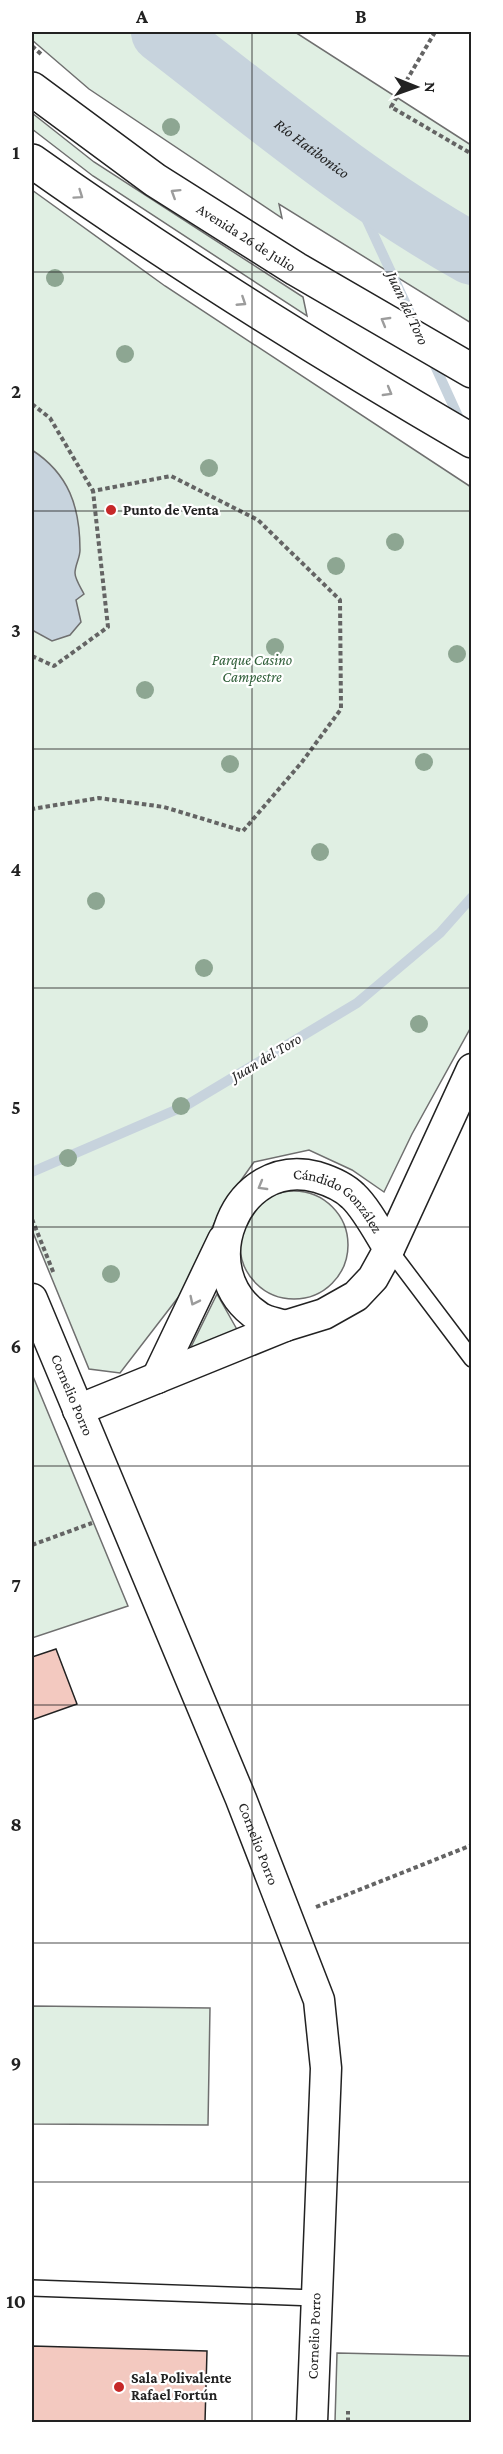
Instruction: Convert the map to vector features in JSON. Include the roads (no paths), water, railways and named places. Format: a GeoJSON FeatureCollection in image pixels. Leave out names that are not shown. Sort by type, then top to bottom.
{"type":"FeatureCollection","features":[{"type":"Feature","properties":{"kind":"main road","name":"Avenida 26 de Julio"},"geometry":{"type":"LineString","coordinates":[[32,89],[155,180],[296,269],[471,371]]}},
{"type":"Feature","properties":{"kind":"main road"},"geometry":{"type":"LineString","coordinates":[[32,161],[99,209],[320,352],[471,441]]}},
{"type":"Feature","properties":{"kind":"street","name":"Cándido González"},"geometry":{"type":"LineString","coordinates":[[78,1410],[285,1326],[324,1314],[356,1296],[373,1278],[389,1249],[471,1069]]}},
{"type":"Feature","properties":{"kind":"street","name":"Cándido González"},"geometry":{"type":"LineString","coordinates":[[157,1378],[237,1207],[256,1188],[280,1177],[307,1174],[332,1181],[354,1196],[389,1249]]}},
{"type":"Feature","properties":{"kind":"street","name":"Cándido González"},"geometry":{"type":"LineString","coordinates":[[228,1229],[223,1258],[229,1281],[241,1302],[260,1318],[285,1326]]}},
{"type":"Feature","properties":{"kind":"street","name":"Cornelio Porro"},"geometry":{"type":"LineString","coordinates":[[32,1299],[241,1799],[319,2000],[326,2068],[309,2418]]}},
{"type":"Feature","properties":{"kind":"lane"},"geometry":{"type":"LineString","coordinates":[[389,1249],[471,1359]]}},
{"type":"Feature","properties":{"kind":"lane"},"geometry":{"type":"LineString","coordinates":[[32,2288],[315,2298]]}},
{"type":"Feature","properties":{"kind":"waterway","name":"Río Hatibonico"},"geometry":{"type":"LineString","coordinates":[[162,32],[352,177],[431,230],[472,254]]}},
{"type":"Feature","properties":{"kind":"waterway","name":"Juan del Toro"},"geometry":{"type":"LineString","coordinates":[[344,171],[418,330]]}},
{"type":"Feature","properties":{"kind":"waterway","name":"Juan del Toro"},"geometry":{"type":"LineString","coordinates":[[431,357],[462,425]]}},
{"type":"Feature","properties":{"kind":"waterway","name":"Juan del Toro"},"geometry":{"type":"LineString","coordinates":[[32,1172],[187,1105],[357,1003],[440,933],[472,897]]}},
{"type":"Feature","properties":{"kind":"place","name":"Punto de Venta"},"geometry":{"type":"Point","coordinates":[111,510]}},
{"type":"Feature","properties":{"kind":"place","name":"Sala Polivalente Rafael Fortún"},"geometry":{"type":"Point","coordinates":[119,2387]}},
{"type":"Feature","properties":{"kind":"park label","name":"Parque Casino Campestre"},"geometry":{"type":"Point","coordinates":[252,668]}}]}
